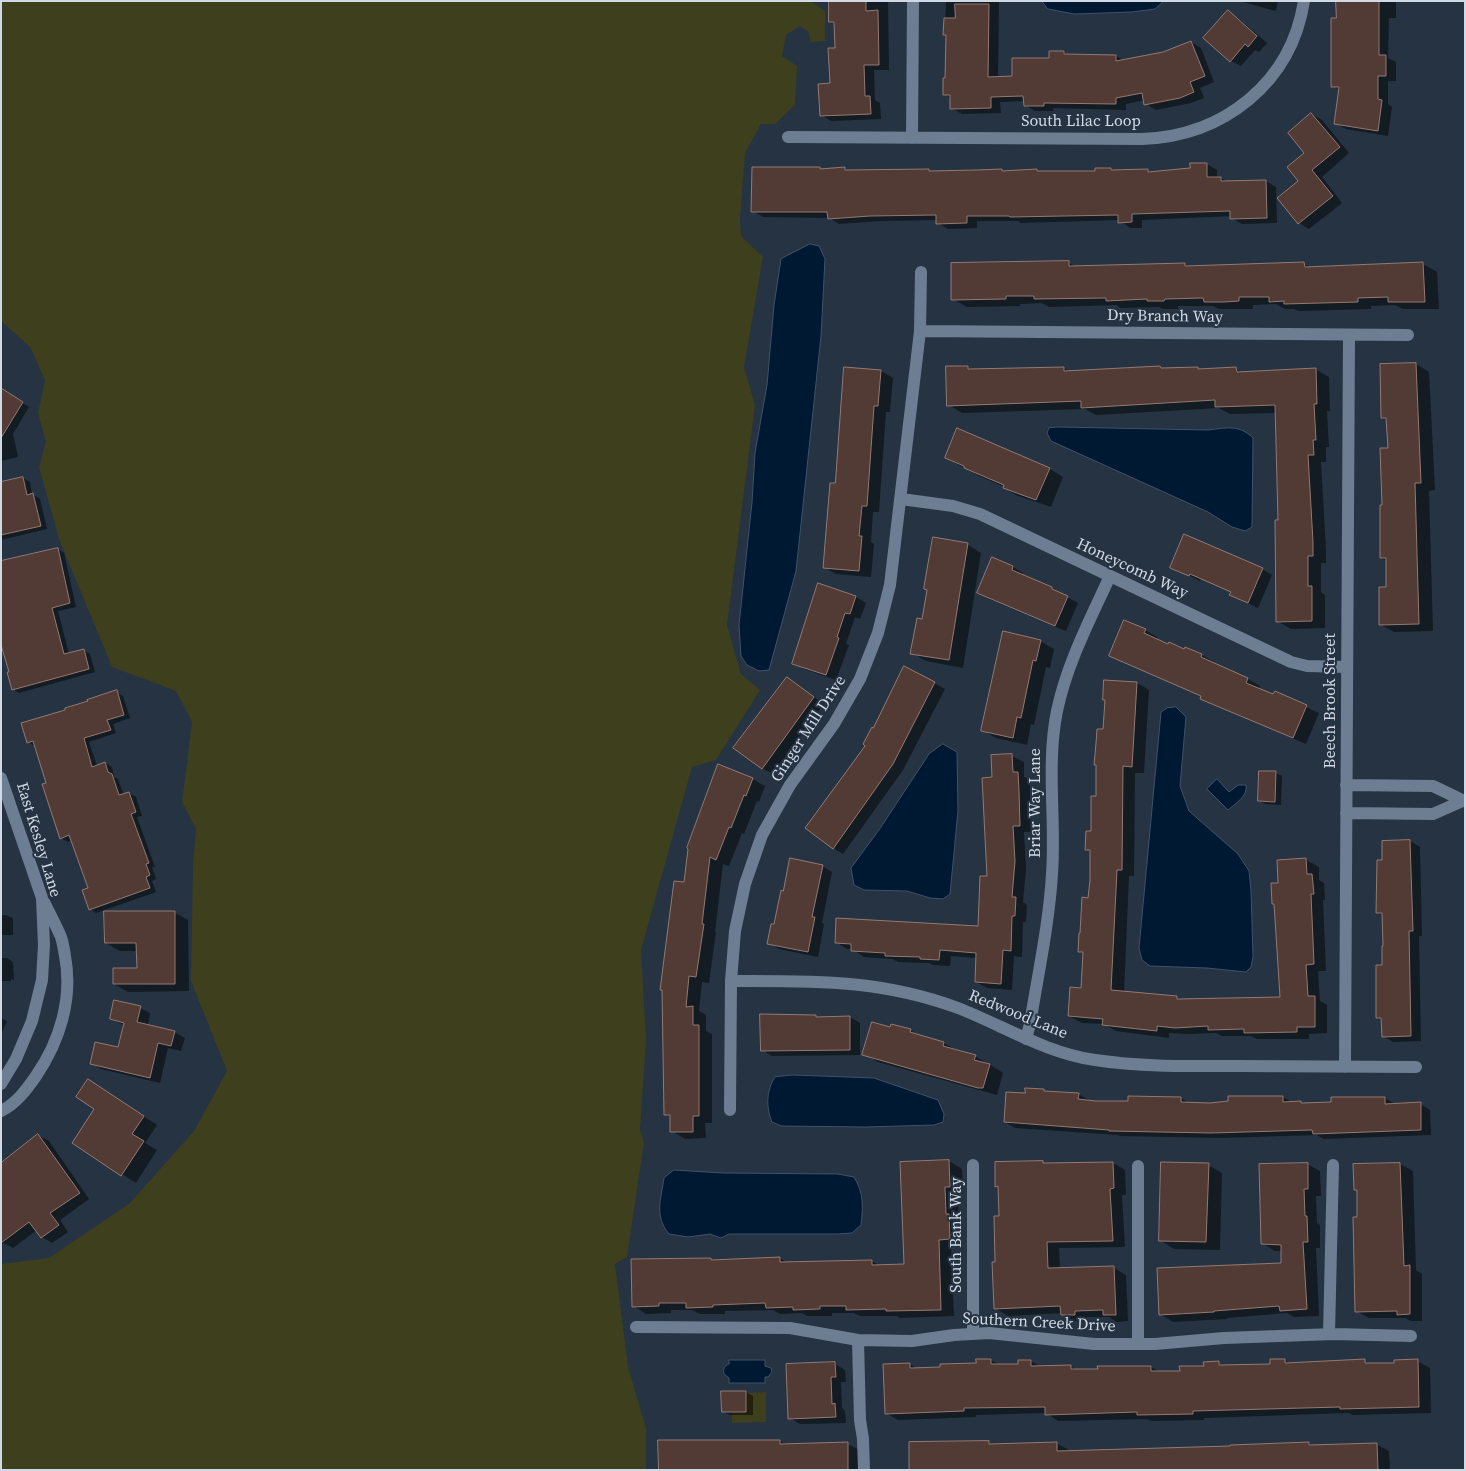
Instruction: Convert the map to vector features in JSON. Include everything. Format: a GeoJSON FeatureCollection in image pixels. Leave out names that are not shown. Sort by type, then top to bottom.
{"type":"FeatureCollection","features":[{"type":"Feature","properties":{"kind":"street"},"geometry":{"type":"LineString","coordinates":[[912,138],[913,1]]}},
{"type":"Feature","properties":{"kind":"street","name":"South Lilac Loop"},"geometry":{"type":"LineString","coordinates":[[788,137],[1150,138],[1180,134],[1205,127],[1228,115],[1250,99],[1267,82],[1283,61],[1294,39],[1302,15],[1304,1]]}},
{"type":"Feature","properties":{"kind":"street","name":"Ginger Mill Drive"},"geometry":{"type":"LineString","coordinates":[[730,1110],[731,981],[735,931],[745,884],[762,835],[790,785],[834,724],[860,680],[878,633],[890,585],[920,331],[921,272]]}},
{"type":"Feature","properties":{"kind":"street","name":"Dry Branch Way"},"geometry":{"type":"LineString","coordinates":[[920,331],[1408,335]]}},
{"type":"Feature","properties":{"kind":"street","name":"Beech Brook Street"},"geometry":{"type":"LineString","coordinates":[[1345,1066],[1349,335]]}},
{"type":"Feature","properties":{"kind":"street","name":"Honeycomb Way"},"geometry":{"type":"LineString","coordinates":[[901,499],[953,506],[980,514],[1291,662],[1307,666],[1347,667]]}},
{"type":"Feature","properties":{"kind":"street","name":"Briar Way Lane"},"geometry":{"type":"LineString","coordinates":[[1026,1039],[1048,913],[1052,873],[1051,756],[1057,712],[1066,675],[1110,576]]}},
{"type":"Feature","properties":{"kind":"street","name":"East Kesley Lane"},"geometry":{"type":"LineString","coordinates":[[1,778],[42,898],[44,945],[42,980],[32,1021],[16,1059],[1,1084]]}},
{"type":"Feature","properties":{"kind":"street"},"geometry":{"type":"LineString","coordinates":[[1346,785],[1433,786],[1464,800]]}},
{"type":"Feature","properties":{"kind":"street"},"geometry":{"type":"LineString","coordinates":[[1346,813],[1433,814],[1464,800]]}},
{"type":"Feature","properties":{"kind":"street"},"geometry":{"type":"LineString","coordinates":[[1,1111],[20,1096],[42,1068],[53,1047],[64,1012],[68,987],[62,938],[42,898]]}},
{"type":"Feature","properties":{"kind":"street","name":"Redwood Lane"},"geometry":{"type":"LineString","coordinates":[[731,981],[823,981],[862,984],[906,992],[958,1008],[1044,1046],[1094,1060],[1168,1066],[1416,1067]]}},
{"type":"Feature","properties":{"kind":"street","name":"South Bank Way"},"geometry":{"type":"LineString","coordinates":[[973,1165],[973,1334]]}},
{"type":"Feature","properties":{"kind":"street"},"geometry":{"type":"LineString","coordinates":[[1329,1334],[1333,1165]]}},
{"type":"Feature","properties":{"kind":"street"},"geometry":{"type":"LineString","coordinates":[[1138,1166],[1138,1344]]}},
{"type":"Feature","properties":{"kind":"street","name":"Southern Creek Drive"},"geometry":{"type":"LineString","coordinates":[[636,1327],[790,1328],[858,1340],[912,1341],[954,1335],[989,1334],[1094,1344],[1138,1344],[1329,1334],[1411,1336]]}},
{"type":"Feature","properties":{"kind":"street"},"geometry":{"type":"LineString","coordinates":[[858,1340],[860,1420],[864,1470]]}},
{"type":"Feature","properties":{"kind":"shaded area"},"geometry":{"type":"Polygon","coordinates":[[[1,1],[810,1],[825,11],[825,41],[810,42],[809,32],[800,26],[786,35],[782,56],[797,66],[795,105],[775,124],[761,124],[745,153],[740,219],[741,236],[763,257],[744,367],[755,405],[727,625],[741,674],[760,690],[716,760],[692,767],[641,950],[646,1040],[640,1130],[644,1142],[627,1257],[615,1264],[628,1367],[646,1428],[646,1470],[1,1470],[1,1264],[49,1258],[130,1203],[194,1131],[227,1071],[191,981],[193,865],[196,829],[182,802],[192,722],[176,691],[112,667],[59,539],[39,467],[46,442],[38,413],[45,380],[30,347],[1,321],[1,1]]]}},
{"type":"Feature","properties":{"kind":"shaded area"},"geometry":{"type":"Polygon","coordinates":[[[766,1392],[766,1422],[732,1423],[732,1412],[746,1412],[746,1393],[766,1392]]]}},
{"type":"Feature","properties":{"kind":"water"},"geometry":{"type":"Polygon","coordinates":[[[1042,1],[1164,1],[1155,9],[1132,12],[1074,14],[1048,9],[1042,1]]]}},
{"type":"Feature","properties":{"kind":"water"},"geometry":{"type":"Polygon","coordinates":[[[810,244],[819,246],[825,259],[821,336],[796,571],[769,670],[759,671],[747,665],[741,656],[739,625],[752,502],[755,453],[767,385],[774,305],[781,259],[810,244]]]}},
{"type":"Feature","properties":{"kind":"water"},"geometry":{"type":"Polygon","coordinates":[[[1049,428],[1208,430],[1232,428],[1243,431],[1253,438],[1252,527],[1245,531],[1232,527],[1208,512],[1051,441],[1047,433],[1049,428]]]}},
{"type":"Feature","properties":{"kind":"water"},"geometry":{"type":"Polygon","coordinates":[[[1176,707],[1186,717],[1180,786],[1189,811],[1238,854],[1249,871],[1253,957],[1251,967],[1246,972],[1207,968],[1150,966],[1142,960],[1139,948],[1161,712],[1167,708],[1176,707]]]}},
{"type":"Feature","properties":{"kind":"water"},"geometry":{"type":"Polygon","coordinates":[[[943,744],[957,752],[958,811],[950,894],[943,899],[930,898],[907,891],[864,890],[854,885],[851,868],[881,827],[929,754],[943,744]]]}},
{"type":"Feature","properties":{"kind":"water"},"geometry":{"type":"Polygon","coordinates":[[[1217,779],[1229,792],[1238,785],[1246,785],[1243,796],[1228,810],[1207,789],[1217,779]]]}},
{"type":"Feature","properties":{"kind":"water"},"geometry":{"type":"Polygon","coordinates":[[[793,1075],[874,1078],[938,1100],[944,1114],[943,1122],[934,1125],[866,1127],[781,1126],[772,1122],[768,1105],[770,1088],[775,1077],[793,1075]]]}},
{"type":"Feature","properties":{"kind":"water"},"geometry":{"type":"Polygon","coordinates":[[[674,1170],[723,1173],[838,1174],[854,1177],[860,1189],[862,1200],[861,1225],[852,1233],[838,1234],[729,1234],[721,1238],[710,1234],[688,1237],[669,1234],[661,1221],[660,1200],[664,1178],[674,1170]]]}},
{"type":"Feature","properties":{"kind":"water"},"geometry":{"type":"Polygon","coordinates":[[[729,1360],[765,1360],[765,1366],[771,1368],[772,1372],[768,1377],[765,1377],[765,1383],[729,1383],[729,1378],[724,1374],[724,1371],[725,1367],[729,1364],[729,1360]]]}},
{"type":"Feature","properties":{"kind":"building"},"geometry":{"type":"Polygon","coordinates":[[[829,1],[866,1],[866,11],[878,10],[879,65],[864,65],[865,96],[870,96],[871,114],[820,116],[818,84],[830,83],[828,48],[835,48],[834,22],[829,22],[829,1]]]}},
{"type":"Feature","properties":{"kind":"building"},"geometry":{"type":"Polygon","coordinates":[[[1336,1],[1379,1],[1379,55],[1386,55],[1386,76],[1378,76],[1378,99],[1382,100],[1378,131],[1334,124],[1339,87],[1331,87],[1331,18],[1336,18],[1336,1]]]}},
{"type":"Feature","properties":{"kind":"building"},"geometry":{"type":"Polygon","coordinates":[[[955,4],[989,4],[988,77],[1012,76],[1012,58],[1049,58],[1049,51],[1064,51],[1064,54],[1116,55],[1116,61],[1163,52],[1191,41],[1205,76],[1190,82],[1194,92],[1180,98],[1144,105],[1142,93],[1116,98],[1116,104],[1044,103],[1044,106],[1024,106],[1023,96],[991,97],[991,108],[950,109],[950,95],[943,95],[946,35],[943,35],[944,18],[955,18],[955,4]]]}},
{"type":"Feature","properties":{"kind":"building"},"geometry":{"type":"Polygon","coordinates":[[[1228,10],[1257,36],[1248,47],[1245,44],[1230,62],[1203,38],[1228,10]]]}},
{"type":"Feature","properties":{"kind":"building"},"geometry":{"type":"Polygon","coordinates":[[[1311,113],[1340,147],[1312,170],[1333,196],[1298,224],[1277,198],[1298,181],[1287,167],[1304,153],[1288,133],[1311,113]]]}},
{"type":"Feature","properties":{"kind":"building"},"geometry":{"type":"Polygon","coordinates":[[[1190,163],[1207,163],[1207,177],[1221,177],[1221,181],[1266,180],[1267,218],[1230,219],[1230,211],[1132,214],[1132,222],[1118,223],[1118,215],[967,216],[967,223],[936,224],[936,215],[828,219],[827,212],[751,212],[752,167],[820,167],[820,169],[845,167],[845,170],[929,169],[929,171],[1037,169],[1037,171],[1095,171],[1095,168],[1111,168],[1111,170],[1148,169],[1148,172],[1190,168],[1190,163]]]}},
{"type":"Feature","properties":{"kind":"building"},"geometry":{"type":"Polygon","coordinates":[[[1069,261],[1069,266],[1185,263],[1185,266],[1304,262],[1305,267],[1423,262],[1425,302],[1388,302],[1388,297],[1358,298],[1358,302],[1284,304],[1284,301],[1269,302],[1269,297],[1239,297],[1239,301],[1224,302],[1204,302],[1203,298],[1165,299],[1164,301],[1147,301],[1147,299],[1106,301],[1106,298],[1034,299],[1034,296],[1006,296],[1006,299],[951,300],[951,263],[1069,261]]]}},
{"type":"Feature","properties":{"kind":"building"},"geometry":{"type":"Polygon","coordinates":[[[1416,363],[1421,483],[1415,483],[1419,624],[1379,625],[1379,587],[1386,587],[1386,558],[1380,558],[1380,505],[1382,505],[1380,448],[1388,448],[1386,418],[1381,418],[1380,364],[1416,363]]]}},
{"type":"Feature","properties":{"kind":"building"},"geometry":{"type":"Polygon","coordinates":[[[946,366],[968,366],[968,369],[1064,367],[1064,371],[1160,366],[1161,368],[1198,367],[1198,369],[1236,367],[1237,372],[1316,368],[1317,404],[1314,404],[1316,440],[1313,440],[1314,455],[1308,455],[1313,556],[1308,556],[1308,586],[1312,586],[1312,621],[1276,622],[1275,520],[1278,520],[1275,405],[1215,407],[1215,400],[1081,408],[1081,401],[947,406],[946,366]]]}},
{"type":"Feature","properties":{"kind":"building"},"geometry":{"type":"Polygon","coordinates":[[[844,367],[881,370],[878,406],[874,406],[867,506],[862,506],[859,536],[862,536],[859,571],[823,568],[830,483],[835,483],[844,367]]]}},
{"type":"Feature","properties":{"kind":"building"},"geometry":{"type":"Polygon","coordinates":[[[1,388],[23,402],[1,438],[1,388]]]}},
{"type":"Feature","properties":{"kind":"building"},"geometry":{"type":"Polygon","coordinates":[[[957,428],[1050,468],[1036,500],[1003,488],[1004,485],[945,458],[957,428]]]}},
{"type":"Feature","properties":{"kind":"building"},"geometry":{"type":"Polygon","coordinates":[[[23,477],[27,495],[33,493],[41,526],[1,535],[1,482],[23,477]]]}},
{"type":"Feature","properties":{"kind":"building"},"geometry":{"type":"Polygon","coordinates":[[[1184,534],[1263,568],[1248,603],[1229,595],[1231,592],[1190,574],[1189,576],[1170,568],[1184,534]]]}},
{"type":"Feature","properties":{"kind":"building"},"geometry":{"type":"Polygon","coordinates":[[[933,537],[968,543],[949,660],[910,654],[917,618],[922,619],[927,590],[924,589],[933,537]]]}},
{"type":"Feature","properties":{"kind":"building"},"geometry":{"type":"Polygon","coordinates":[[[58,548],[70,603],[52,608],[64,654],[84,649],[89,669],[12,690],[1,645],[1,561],[58,548]]]}},
{"type":"Feature","properties":{"kind":"building"},"geometry":{"type":"Polygon","coordinates":[[[992,557],[1013,566],[1012,570],[1068,596],[1055,626],[977,593],[992,557]]]}},
{"type":"Feature","properties":{"kind":"building"},"geometry":{"type":"Polygon","coordinates":[[[818,583],[856,596],[850,614],[845,613],[837,637],[839,638],[826,675],[792,664],[818,583]]]}},
{"type":"Feature","properties":{"kind":"building"},"geometry":{"type":"Polygon","coordinates":[[[1124,620],[1146,629],[1144,633],[1168,644],[1169,642],[1202,654],[1201,657],[1248,678],[1246,683],[1273,694],[1275,691],[1307,705],[1293,738],[1200,699],[1201,696],[1109,656],[1124,620]]]}},
{"type":"Feature","properties":{"kind":"building"},"geometry":{"type":"Polygon","coordinates":[[[1003,631],[1041,640],[1036,661],[1033,660],[1021,718],[1017,717],[1013,738],[981,731],[1003,631]]]}},
{"type":"Feature","properties":{"kind":"building"},"geometry":{"type":"Polygon","coordinates":[[[904,666],[935,682],[893,764],[833,849],[805,828],[865,746],[863,744],[904,666]]]}},
{"type":"Feature","properties":{"kind":"building"},"geometry":{"type":"Polygon","coordinates":[[[787,677],[814,697],[762,769],[733,748],[787,677]]]}},
{"type":"Feature","properties":{"kind":"building"},"geometry":{"type":"Polygon","coordinates":[[[1104,680],[1137,682],[1132,767],[1123,766],[1122,870],[1117,870],[1111,990],[1177,996],[1177,999],[1280,997],[1271,883],[1278,883],[1277,860],[1306,858],[1307,874],[1312,874],[1314,894],[1311,894],[1314,964],[1306,965],[1308,996],[1315,996],[1315,1027],[1297,1027],[1297,1032],[1244,1033],[1244,1029],[1208,1030],[1208,1026],[1175,1028],[1157,1026],[1157,1031],[1102,1025],[1103,1019],[1068,1016],[1070,987],[1081,988],[1083,952],[1078,952],[1082,897],[1088,898],[1090,880],[1090,850],[1085,850],[1086,831],[1091,831],[1091,796],[1096,796],[1096,765],[1094,765],[1097,729],[1103,729],[1104,680]]]}},
{"type":"Feature","properties":{"kind":"building"},"geometry":{"type":"Polygon","coordinates":[[[117,690],[124,715],[107,720],[111,730],[84,738],[92,767],[105,762],[108,772],[112,774],[119,795],[129,792],[136,812],[131,814],[149,863],[146,864],[150,875],[146,877],[150,888],[89,910],[82,890],[88,888],[69,835],[60,839],[42,784],[46,783],[33,741],[27,743],[21,723],[65,710],[65,708],[117,690]]]}},
{"type":"Feature","properties":{"kind":"building"},"geometry":{"type":"Polygon","coordinates":[[[1012,754],[1013,772],[1018,772],[1020,826],[1013,826],[1015,861],[1012,897],[1016,897],[1015,916],[1012,916],[1011,951],[1003,950],[1001,984],[975,982],[976,953],[940,950],[939,960],[920,959],[920,957],[885,956],[885,953],[851,951],[851,944],[835,943],[836,918],[978,926],[980,876],[987,876],[982,778],[992,777],[991,755],[1012,754]]]}},
{"type":"Feature","properties":{"kind":"building"},"geometry":{"type":"Polygon","coordinates":[[[718,764],[753,778],[731,828],[729,827],[716,860],[710,857],[702,924],[704,924],[696,977],[689,976],[686,1007],[693,1006],[693,1025],[699,1025],[699,1116],[693,1116],[693,1132],[670,1132],[670,1115],[664,1115],[662,990],[660,990],[674,881],[684,882],[687,848],[718,764]]]}},
{"type":"Feature","properties":{"kind":"building"},"geometry":{"type":"Polygon","coordinates":[[[1259,771],[1276,771],[1275,802],[1258,801],[1259,771]]]}},
{"type":"Feature","properties":{"kind":"building"},"geometry":{"type":"Polygon","coordinates":[[[1410,840],[1413,931],[1409,931],[1411,1036],[1382,1037],[1381,1018],[1376,1018],[1376,965],[1382,965],[1383,946],[1382,913],[1376,913],[1377,860],[1382,860],[1382,841],[1410,840]]]}},
{"type":"Feature","properties":{"kind":"building"},"geometry":{"type":"Polygon","coordinates":[[[790,858],[823,865],[812,917],[815,917],[808,952],[767,944],[771,924],[774,924],[781,890],[783,891],[790,858]]]}},
{"type":"Feature","properties":{"kind":"building"},"geometry":{"type":"Polygon","coordinates":[[[104,911],[175,911],[175,984],[113,984],[113,968],[137,968],[136,943],[105,943],[104,911]]]}},
{"type":"Feature","properties":{"kind":"building"},"geometry":{"type":"Polygon","coordinates":[[[114,1000],[141,1006],[137,1022],[175,1031],[171,1046],[158,1043],[150,1078],[90,1064],[95,1042],[118,1047],[124,1023],[110,1019],[114,1000]]]}},
{"type":"Feature","properties":{"kind":"building"},"geometry":{"type":"Polygon","coordinates":[[[760,1014],[816,1015],[816,1017],[850,1016],[850,1050],[761,1051],[760,1014]]]}},
{"type":"Feature","properties":{"kind":"building"},"geometry":{"type":"Polygon","coordinates":[[[872,1022],[890,1027],[891,1024],[911,1029],[910,1032],[944,1042],[943,1046],[976,1055],[974,1060],[990,1064],[983,1088],[862,1055],[872,1022]]]}},
{"type":"Feature","properties":{"kind":"building"},"geometry":{"type":"Polygon","coordinates":[[[88,1079],[144,1116],[132,1134],[144,1141],[121,1176],[72,1143],[94,1109],[76,1097],[88,1079]]]}},
{"type":"Feature","properties":{"kind":"building"},"geometry":{"type":"Polygon","coordinates":[[[1025,1088],[1079,1093],[1078,1099],[1096,1101],[1128,1101],[1128,1096],[1181,1097],[1181,1102],[1210,1103],[1228,1101],[1228,1096],[1283,1096],[1283,1102],[1301,1101],[1301,1103],[1331,1102],[1331,1097],[1385,1097],[1385,1104],[1421,1102],[1421,1130],[1313,1134],[1312,1130],[1211,1133],[1109,1131],[1004,1122],[1006,1092],[1025,1093],[1025,1088]]]}},
{"type":"Feature","properties":{"kind":"building"},"geometry":{"type":"Polygon","coordinates":[[[38,1134],[80,1193],[50,1213],[59,1225],[41,1238],[29,1222],[1,1243],[1,1163],[38,1134]]]}},
{"type":"Feature","properties":{"kind":"building"},"geometry":{"type":"Polygon","coordinates":[[[949,1160],[950,1187],[945,1187],[946,1214],[949,1214],[950,1239],[939,1240],[941,1310],[846,1310],[846,1306],[820,1306],[820,1309],[793,1310],[793,1307],[766,1308],[765,1303],[686,1308],[686,1303],[659,1303],[659,1306],[632,1307],[631,1259],[711,1258],[711,1260],[780,1257],[780,1262],[872,1260],[872,1265],[904,1264],[900,1162],[949,1160]]]}},
{"type":"Feature","properties":{"kind":"building"},"geometry":{"type":"Polygon","coordinates":[[[1043,1161],[1043,1163],[1113,1162],[1114,1188],[1110,1189],[1113,1241],[1047,1242],[1048,1268],[1114,1266],[1116,1315],[1103,1315],[1103,1310],[1075,1311],[1075,1315],[1061,1315],[1060,1306],[994,1309],[992,1262],[995,1262],[994,1216],[999,1216],[998,1186],[995,1187],[995,1162],[1043,1161]]]}},
{"type":"Feature","properties":{"kind":"building"},"geometry":{"type":"Polygon","coordinates":[[[1161,1162],[1209,1163],[1206,1242],[1159,1241],[1161,1162]]]}},
{"type":"Feature","properties":{"kind":"building"},"geometry":{"type":"Polygon","coordinates":[[[1308,1163],[1308,1189],[1304,1189],[1308,1242],[1303,1242],[1307,1309],[1280,1311],[1279,1306],[1159,1315],[1157,1268],[1281,1263],[1281,1245],[1261,1244],[1259,1164],[1308,1163]]]}},
{"type":"Feature","properties":{"kind":"building"},"geometry":{"type":"Polygon","coordinates":[[[1400,1163],[1404,1266],[1410,1265],[1410,1314],[1397,1315],[1397,1311],[1355,1312],[1353,1217],[1357,1217],[1357,1190],[1354,1190],[1353,1164],[1400,1163]]]}},
{"type":"Feature","properties":{"kind":"building"},"geometry":{"type":"Polygon","coordinates":[[[976,1359],[991,1359],[991,1364],[1018,1364],[1018,1360],[1031,1360],[1031,1366],[1071,1365],[1071,1369],[1098,1369],[1097,1366],[1151,1366],[1151,1371],[1180,1371],[1179,1366],[1204,1366],[1203,1362],[1219,1361],[1219,1365],[1270,1364],[1270,1359],[1285,1359],[1285,1363],[1365,1359],[1365,1363],[1394,1363],[1394,1360],[1418,1359],[1419,1407],[1193,1411],[1193,1414],[1137,1415],[1137,1412],[1045,1415],[1045,1407],[964,1408],[964,1411],[885,1414],[883,1364],[910,1363],[910,1368],[940,1367],[940,1364],[976,1363],[976,1359]]]}},
{"type":"Feature","properties":{"kind":"building"},"geometry":{"type":"Polygon","coordinates":[[[835,1362],[836,1377],[831,1377],[832,1404],[835,1403],[836,1417],[788,1419],[786,1364],[835,1362]]]}},
{"type":"Feature","properties":{"kind":"building"},"geometry":{"type":"Polygon","coordinates":[[[721,1391],[746,1391],[746,1412],[722,1412],[721,1391]]]}},
{"type":"Feature","properties":{"kind":"building"},"geometry":{"type":"Polygon","coordinates":[[[658,1440],[780,1440],[780,1444],[848,1442],[848,1470],[659,1470],[658,1440]]]}},
{"type":"Feature","properties":{"kind":"building"},"geometry":{"type":"Polygon","coordinates":[[[989,1441],[989,1444],[1057,1442],[1057,1451],[1309,1442],[1309,1445],[1377,1443],[1378,1470],[909,1470],[909,1442],[989,1441]]]}}]}
